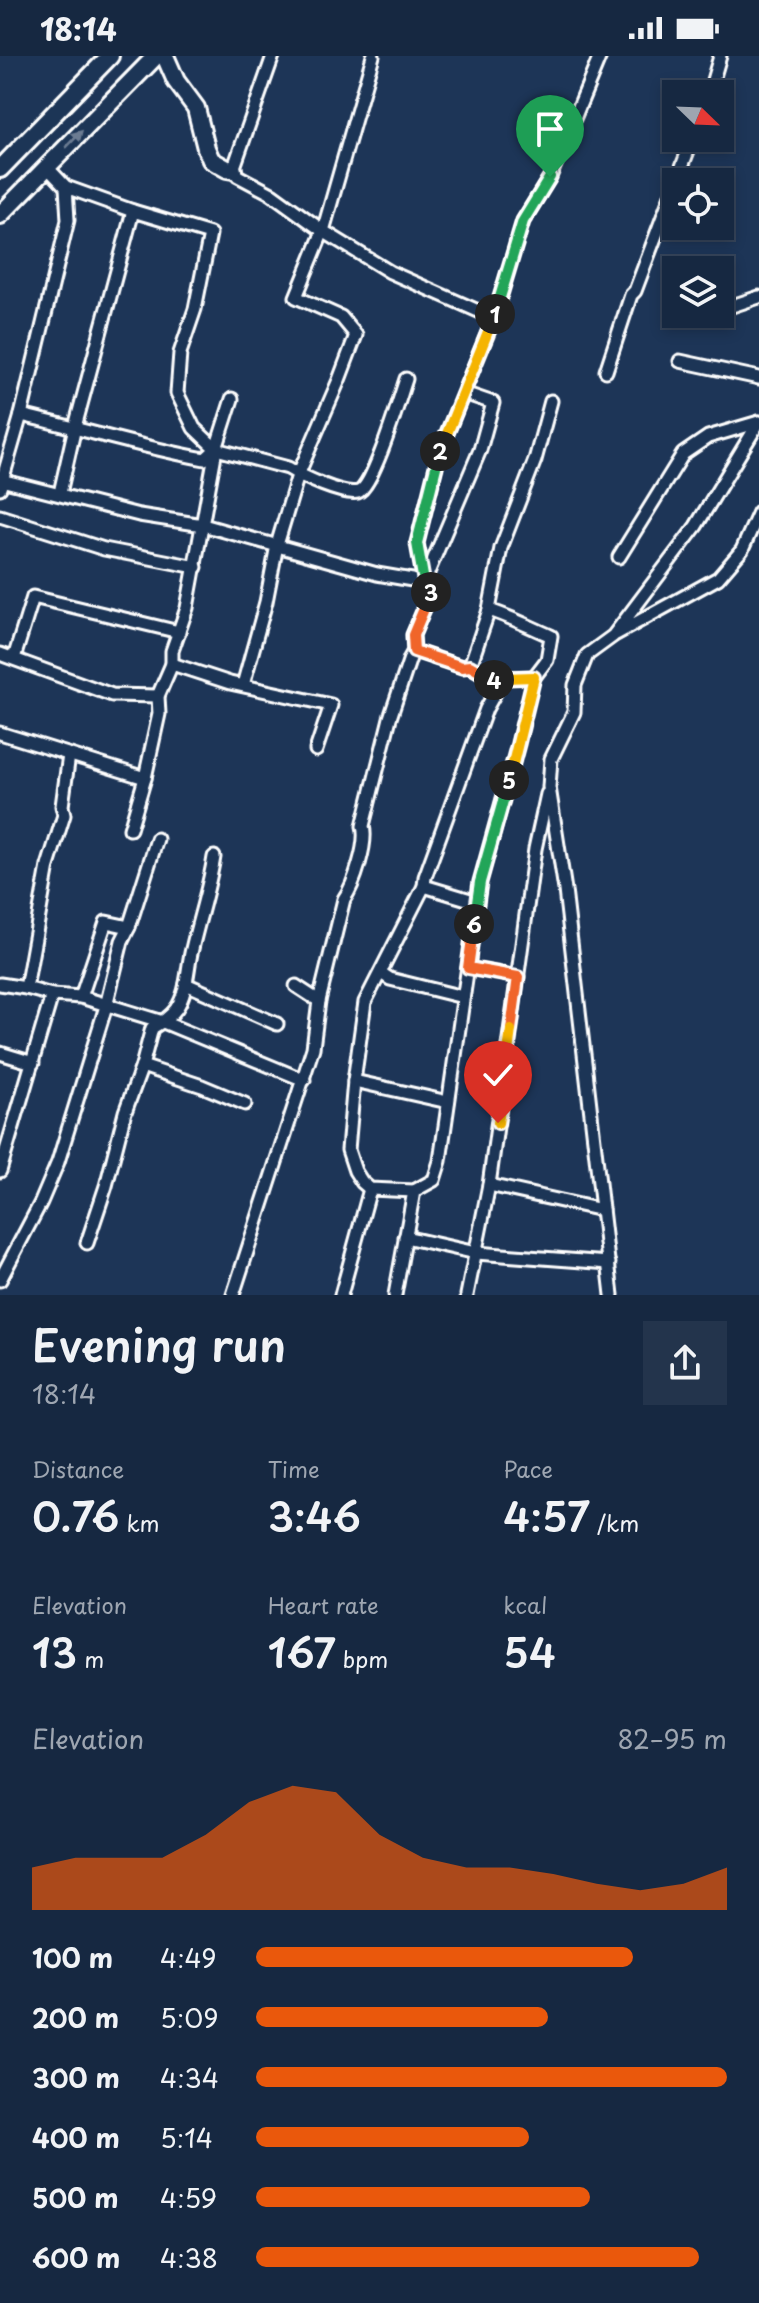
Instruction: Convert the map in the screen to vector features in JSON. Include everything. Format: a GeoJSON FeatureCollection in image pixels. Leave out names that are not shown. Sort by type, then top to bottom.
{"type":"FeatureCollection","features":[{"type":"Feature","properties":{"kind":"street"},"geometry":{"type":"LineString","coordinates":[[0,169],[110,56]]}},
{"type":"Feature","properties":{"kind":"street"},"geometry":{"type":"LineString","coordinates":[[3,207],[47,167],[156,56]]}},
{"type":"Feature","properties":{"kind":"street"},"geometry":{"type":"LineString","coordinates":[[165,56],[176,81],[196,108],[211,160],[272,194],[323,231],[390,272],[494,318]]}},
{"type":"Feature","properties":{"kind":"street"},"geometry":{"type":"LineString","coordinates":[[233,170],[273,56]]}},
{"type":"Feature","properties":{"kind":"street"},"geometry":{"type":"LineString","coordinates":[[243,685],[266,602],[277,545],[298,475],[356,335],[341,317],[296,297],[323,231],[373,56]]}},
{"type":"Feature","properties":{"kind":"street"},"geometry":{"type":"LineString","coordinates":[[233,1295],[304,1080],[313,1048],[319,1001],[344,899],[350,891],[366,836],[363,826],[390,718],[414,651],[413,635],[432,590],[424,582],[417,543],[440,450],[494,318],[523,221],[550,177],[600,56]]}},
{"type":"Feature","properties":{"kind":"street"},"geometry":{"type":"LineString","coordinates":[[713,80],[720,56]]}},
{"type":"Feature","properties":{"kind":"street"},"geometry":{"type":"LineString","coordinates":[[47,167],[66,187],[210,234],[195,309],[180,353],[177,393],[194,428],[216,449],[288,468],[298,475],[356,493],[363,490],[373,472],[406,379]]}},
{"type":"Feature","properties":{"kind":"street"},"geometry":{"type":"LineString","coordinates":[[66,187],[68,220],[21,415],[1,484],[60,493],[139,515],[203,525],[377,574],[424,582]]}},
{"type":"Feature","properties":{"kind":"street"},"geometry":{"type":"LineString","coordinates":[[60,493],[133,211]]}},
{"type":"Feature","properties":{"kind":"street"},"geometry":{"type":"LineString","coordinates":[[606,371],[631,295],[662,219]]}},
{"type":"Feature","properties":{"kind":"street"},"geometry":{"type":"LineString","coordinates":[[734,305],[759,297]]}},
{"type":"Feature","properties":{"kind":"street"},"geometry":{"type":"LineString","coordinates":[[680,361],[759,378]]}},
{"type":"Feature","properties":{"kind":"street"},"geometry":{"type":"LineString","coordinates":[[424,582],[480,450],[493,403],[464,393]]}},
{"type":"Feature","properties":{"kind":"street"},"geometry":{"type":"LineString","coordinates":[[130,829],[159,714],[158,696],[172,664],[172,651],[187,608],[216,449],[232,399]]}},
{"type":"Feature","properties":{"kind":"street"},"geometry":{"type":"LineString","coordinates":[[470,666],[489,610],[501,548],[535,460],[551,401]]}},
{"type":"Feature","properties":{"kind":"street"},"geometry":{"type":"LineString","coordinates":[[21,415],[158,451],[205,459],[216,449]]}},
{"type":"Feature","properties":{"kind":"street"},"geometry":{"type":"LineString","coordinates":[[613,636],[696,526],[759,422],[708,437],[683,454],[619,557]]}},
{"type":"Feature","properties":{"kind":"street"},"geometry":{"type":"LineString","coordinates":[[467,1295],[489,1185],[535,849],[549,787],[551,759],[574,712],[575,685],[587,655],[613,636],[718,578],[742,550],[759,512]]}},
{"type":"Feature","properties":{"kind":"street"},"geometry":{"type":"LineString","coordinates":[[0,516],[104,549],[196,567]]}},
{"type":"Feature","properties":{"kind":"street"},"geometry":{"type":"LineString","coordinates":[[14,658],[33,597],[179,632]]}},
{"type":"Feature","properties":{"kind":"street"},"geometry":{"type":"LineString","coordinates":[[489,610],[551,636],[547,660],[534,677],[515,759],[480,882],[440,1161],[434,1180],[414,1191],[370,1189],[355,1171],[348,1150],[365,1002],[424,886],[497,682]]}},
{"type":"Feature","properties":{"kind":"street"},"geometry":{"type":"LineString","coordinates":[[414,651],[462,667],[470,666],[497,682]]}},
{"type":"Feature","properties":{"kind":"street"},"geometry":{"type":"LineString","coordinates":[[0,654],[112,695],[158,696]]}},
{"type":"Feature","properties":{"kind":"street"},"geometry":{"type":"LineString","coordinates":[[172,664],[230,683],[331,705],[316,750]]}},
{"type":"Feature","properties":{"kind":"street"},"geometry":{"type":"LineString","coordinates":[[497,682],[504,678],[534,677]]}},
{"type":"Feature","properties":{"kind":"street"},"geometry":{"type":"LineString","coordinates":[[0,733],[145,778]]}},
{"type":"Feature","properties":{"kind":"street"},"geometry":{"type":"LineString","coordinates":[[26,988],[48,866],[64,815],[62,806],[69,755]]}},
{"type":"Feature","properties":{"kind":"street"},"geometry":{"type":"LineString","coordinates":[[549,787],[565,890],[612,1295]]}},
{"type":"Feature","properties":{"kind":"street"},"geometry":{"type":"LineString","coordinates":[[0,1280],[58,1162],[106,1006],[122,941],[157,839]]}},
{"type":"Feature","properties":{"kind":"street"},"geometry":{"type":"LineString","coordinates":[[87,1243],[152,1028],[177,1008],[186,984],[191,950],[210,887],[214,857]]}},
{"type":"Feature","properties":{"kind":"street"},"geometry":{"type":"LineString","coordinates":[[424,886],[477,902]]}},
{"type":"Feature","properties":{"kind":"street"},"geometry":{"type":"LineString","coordinates":[[81,997],[106,922],[129,927]]}},
{"type":"Feature","properties":{"kind":"street"},"geometry":{"type":"LineString","coordinates":[[468,968],[518,977]]}},
{"type":"Feature","properties":{"kind":"street"},"geometry":{"type":"LineString","coordinates":[[381,973],[390,979],[463,997]]}},
{"type":"Feature","properties":{"kind":"street"},"geometry":{"type":"LineString","coordinates":[[0,984],[52,995],[81,997],[163,1022],[304,1080]]}},
{"type":"Feature","properties":{"kind":"street"},"geometry":{"type":"LineString","coordinates":[[186,984],[277,1024]]}},
{"type":"Feature","properties":{"kind":"street"},"geometry":{"type":"LineString","coordinates":[[296,986],[319,1001]]}},
{"type":"Feature","properties":{"kind":"street"},"geometry":{"type":"LineString","coordinates":[[0,1171],[52,995]]}},
{"type":"Feature","properties":{"kind":"street"},"geometry":{"type":"LineString","coordinates":[[0,1053],[33,1063]]}},
{"type":"Feature","properties":{"kind":"street"},"geometry":{"type":"LineString","coordinates":[[142,1066],[196,1083],[245,1104]]}},
{"type":"Feature","properties":{"kind":"street"},"geometry":{"type":"LineString","coordinates":[[354,1081],[448,1102]]}},
{"type":"Feature","properties":{"kind":"street"},"geometry":{"type":"LineString","coordinates":[[489,1185],[602,1210]]}},
{"type":"Feature","properties":{"kind":"street"},"geometry":{"type":"LineString","coordinates":[[341,1295],[370,1189]]}},
{"type":"Feature","properties":{"kind":"street"},"geometry":{"type":"LineString","coordinates":[[395,1295],[414,1191]]}},
{"type":"Feature","properties":{"kind":"street"},"geometry":{"type":"LineString","coordinates":[[405,1237],[476,1253],[609,1263]]}},
{"type":"Feature","properties":{"kind":"route"},"geometry":{"type":"LineString","coordinates":[[498,1123],[518,977],[468,968],[480,882],[534,677],[504,678],[497,682],[470,666],[462,667],[414,651],[413,635],[432,590],[424,582],[417,543],[440,450],[494,318],[523,221],[550,177]]}}]}
